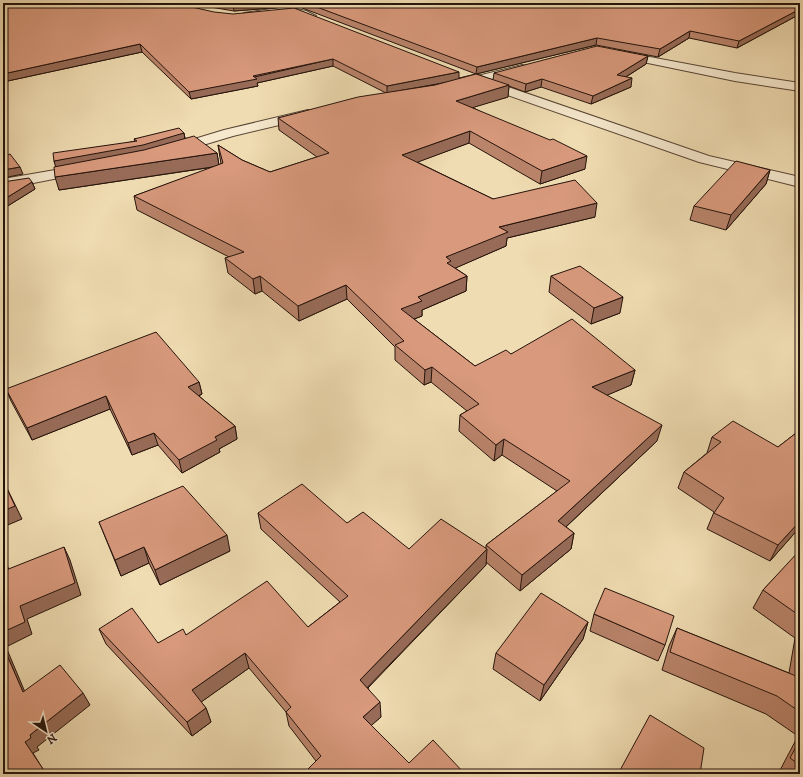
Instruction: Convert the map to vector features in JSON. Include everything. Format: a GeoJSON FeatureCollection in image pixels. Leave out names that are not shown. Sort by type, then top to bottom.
{"type":"FeatureCollection","features":[{"type":"Feature","properties":{"kind":"street"},"geometry":{"type":"LineString","coordinates":[[237,15],[244,16],[280,9],[296,10],[319,19]]}},
{"type":"Feature","properties":{"kind":"street"},"geometry":{"type":"LineString","coordinates":[[604,51],[735,77],[800,87]]}},
{"type":"Feature","properties":{"kind":"street"},"geometry":{"type":"LineString","coordinates":[[448,87],[535,65]]}},
{"type":"Feature","properties":{"kind":"street"},"geometry":{"type":"LineString","coordinates":[[460,74],[704,159],[800,182]]}},
{"type":"Feature","properties":{"kind":"street"},"geometry":{"type":"LineString","coordinates":[[162,153],[229,133],[318,112]]}},
{"type":"Feature","properties":{"kind":"street"},"geometry":{"type":"LineString","coordinates":[[3,184],[95,167]]}},
{"type":"Feature","properties":{"kind":"building"},"geometry":{"type":"Polygon","coordinates":[[[3,3],[174,3],[214,12],[233,14],[294,8],[459,72],[387,86],[333,59],[253,76],[257,79],[189,92],[140,44],[3,74],[3,3]]]}},
{"type":"Feature","properties":{"kind":"building"},"geometry":{"type":"Polygon","coordinates":[[[222,3],[256,3],[233,5],[222,3]]]}},
{"type":"Feature","properties":{"kind":"building"},"geometry":{"type":"Polygon","coordinates":[[[306,3],[786,3],[800,7],[800,9],[739,41],[690,31],[660,49],[597,38],[477,67],[306,3]]]}},
{"type":"Feature","properties":{"kind":"building"},"geometry":{"type":"Polygon","coordinates":[[[597,46],[648,56],[617,75],[632,78],[593,96],[542,79],[526,84],[494,73],[597,46]]]}},
{"type":"Feature","properties":{"kind":"building"},"geometry":{"type":"Polygon","coordinates":[[[476,74],[509,85],[456,101],[550,140],[553,139],[587,156],[542,171],[470,131],[402,155],[493,199],[575,180],[597,203],[499,227],[508,232],[446,257],[451,261],[447,263],[467,276],[418,297],[422,301],[401,309],[475,366],[506,350],[511,354],[572,319],[635,370],[592,387],[662,425],[558,521],[574,533],[522,575],[486,545],[570,481],[504,439],[496,445],[460,415],[479,404],[432,367],[425,370],[395,345],[404,341],[346,285],[298,306],[260,276],[253,279],[225,258],[244,252],[134,196],[223,163],[218,145],[242,160],[270,172],[329,153],[278,118],[358,97],[435,85],[476,74]]]}},
{"type":"Feature","properties":{"kind":"building"},"geometry":{"type":"Polygon","coordinates":[[[179,128],[184,133],[143,145],[54,161],[53,153],[137,141],[134,139],[179,128]]]}},
{"type":"Feature","properties":{"kind":"building"},"geometry":{"type":"Polygon","coordinates":[[[194,136],[217,153],[55,177],[54,167],[144,150],[194,136]]]}},
{"type":"Feature","properties":{"kind":"building"},"geometry":{"type":"Polygon","coordinates":[[[10,154],[20,167],[3,170],[3,157],[10,154]]]}},
{"type":"Feature","properties":{"kind":"building"},"geometry":{"type":"Polygon","coordinates":[[[736,161],[770,170],[731,215],[694,206],[736,161]]]}},
{"type":"Feature","properties":{"kind":"building"},"geometry":{"type":"Polygon","coordinates":[[[29,178],[32,182],[3,200],[3,182],[29,178]]]}},
{"type":"Feature","properties":{"kind":"building"},"geometry":{"type":"Polygon","coordinates":[[[580,266],[623,297],[594,308],[551,276],[580,266]]]}},
{"type":"Feature","properties":{"kind":"building"},"geometry":{"type":"Polygon","coordinates":[[[156,332],[199,382],[188,387],[235,426],[215,437],[217,440],[179,460],[154,433],[128,443],[106,396],[27,428],[6,389],[156,332]]]}},
{"type":"Feature","properties":{"kind":"building"},"geometry":{"type":"Polygon","coordinates":[[[733,421],[778,447],[800,430],[800,521],[778,545],[714,513],[724,498],[684,472],[721,442],[712,437],[733,421]]]}},
{"type":"Feature","properties":{"kind":"building"},"geometry":{"type":"Polygon","coordinates":[[[3,480],[15,506],[3,511],[3,480]]]}},
{"type":"Feature","properties":{"kind":"building"},"geometry":{"type":"Polygon","coordinates":[[[302,484],[347,523],[363,512],[409,549],[441,519],[487,549],[360,680],[380,702],[363,717],[409,763],[433,740],[465,774],[303,774],[321,756],[286,712],[291,707],[245,653],[192,690],[206,708],[187,722],[99,629],[132,608],[158,643],[183,629],[186,635],[267,581],[308,627],[348,596],[258,513],[302,484]]]}},
{"type":"Feature","properties":{"kind":"building"},"geometry":{"type":"Polygon","coordinates":[[[183,486],[227,535],[155,570],[144,547],[115,560],[99,522],[183,486]]]}},
{"type":"Feature","properties":{"kind":"building"},"geometry":{"type":"Polygon","coordinates":[[[64,547],[75,583],[20,606],[25,622],[3,632],[3,560],[6,570],[64,547]]]}},
{"type":"Feature","properties":{"kind":"building"},"geometry":{"type":"Polygon","coordinates":[[[800,550],[800,616],[763,590],[800,550]]]}},
{"type":"Feature","properties":{"kind":"building"},"geometry":{"type":"Polygon","coordinates":[[[605,588],[674,616],[665,645],[594,614],[605,588]]]}},
{"type":"Feature","properties":{"kind":"building"},"geometry":{"type":"Polygon","coordinates":[[[541,593],[588,622],[544,685],[496,653],[541,593]]]}},
{"type":"Feature","properties":{"kind":"building"},"geometry":{"type":"Polygon","coordinates":[[[677,628],[796,676],[800,654],[800,712],[777,696],[670,652],[677,628]]]}},
{"type":"Feature","properties":{"kind":"building"},"geometry":{"type":"Polygon","coordinates":[[[3,646],[23,692],[60,665],[83,693],[30,735],[31,738],[25,742],[45,772],[43,774],[3,774],[3,646]]]}},
{"type":"Feature","properties":{"kind":"building"},"geometry":{"type":"Polygon","coordinates":[[[650,715],[704,748],[700,774],[618,774],[650,715]]]}},
{"type":"Feature","properties":{"kind":"building"},"geometry":{"type":"Polygon","coordinates":[[[800,739],[800,765],[790,758],[800,739]]]}}]}
